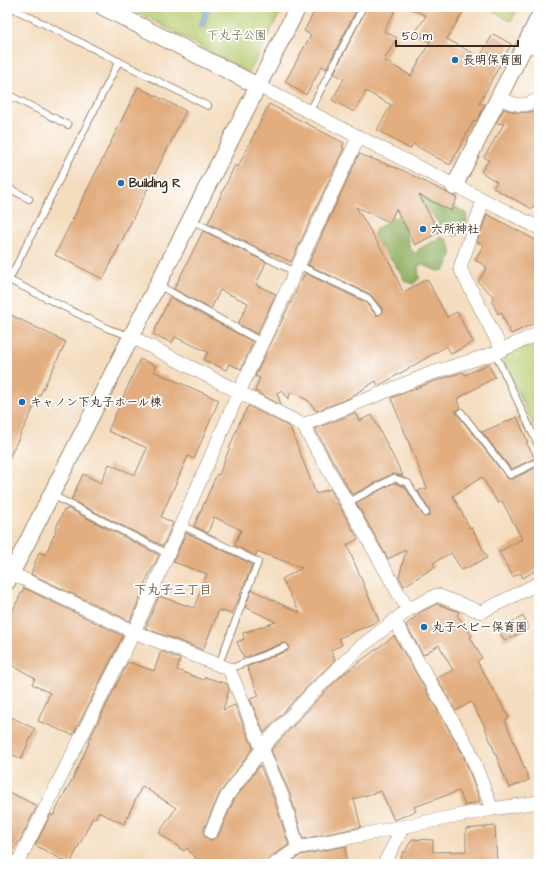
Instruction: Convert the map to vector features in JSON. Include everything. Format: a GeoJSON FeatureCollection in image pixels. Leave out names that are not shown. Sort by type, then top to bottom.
{"type":"FeatureCollection","features":[{"type":"Feature","properties":{"kind":"main road"},"geometry":{"type":"LineString","coordinates":[[7,862],[11,864]]}},
{"type":"Feature","properties":{"kind":"street"},"geometry":{"type":"LineString","coordinates":[[103,7],[454,187],[539,228]]}},
{"type":"Feature","properties":{"kind":"street"},"geometry":{"type":"LineString","coordinates":[[298,7],[189,219],[9,578],[134,632],[224,667],[263,748],[282,796],[298,848]]}},
{"type":"Feature","properties":{"kind":"street"},"geometry":{"type":"LineString","coordinates":[[454,187],[499,97],[532,46],[539,17]]}},
{"type":"Feature","properties":{"kind":"street"},"geometry":{"type":"LineString","coordinates":[[499,97],[516,105],[526,105],[539,98]]}},
{"type":"Feature","properties":{"kind":"street"},"geometry":{"type":"LineString","coordinates":[[16,864],[134,632],[238,392],[358,138]]}},
{"type":"Feature","properties":{"kind":"street"},"geometry":{"type":"LineString","coordinates":[[483,201],[460,268],[498,351]]}},
{"type":"Feature","properties":{"kind":"street"},"geometry":{"type":"LineString","coordinates":[[303,425],[429,374],[498,351],[539,333]]}},
{"type":"Feature","properties":{"kind":"street"},"geometry":{"type":"LineString","coordinates":[[130,336],[303,425],[408,610]]}},
{"type":"Feature","properties":{"kind":"street"},"geometry":{"type":"LineString","coordinates":[[211,832],[227,796],[263,748],[316,689],[358,649],[394,620],[408,610],[437,595],[481,612],[539,583]]}},
{"type":"Feature","properties":{"kind":"street"},"geometry":{"type":"LineString","coordinates":[[394,620],[469,749],[492,809]]}},
{"type":"Feature","properties":{"kind":"street"},"geometry":{"type":"LineString","coordinates":[[275,864],[298,848],[492,809],[539,802]]}},
{"type":"Feature","properties":{"kind":"street"},"geometry":{"type":"LineString","coordinates":[[384,864],[403,827]]}},
{"type":"Feature","properties":{"kind":"lane"},"geometry":{"type":"LineString","coordinates":[[10,7],[208,106]]}},
{"type":"Feature","properties":{"kind":"lane"},"geometry":{"type":"LineString","coordinates":[[309,113],[363,7]]}},
{"type":"Feature","properties":{"kind":"lane"},"geometry":{"type":"LineString","coordinates":[[119,61],[8,279],[109,329],[130,336]]}},
{"type":"Feature","properties":{"kind":"lane"},"geometry":{"type":"LineString","coordinates":[[7,94],[68,125]]}},
{"type":"Feature","properties":{"kind":"lane"},"geometry":{"type":"LineString","coordinates":[[7,187],[29,198]]}},
{"type":"Feature","properties":{"kind":"lane"},"geometry":{"type":"LineString","coordinates":[[189,219],[297,268],[368,298],[378,311]]}},
{"type":"Feature","properties":{"kind":"lane"},"geometry":{"type":"LineString","coordinates":[[157,284],[262,342]]}},
{"type":"Feature","properties":{"kind":"lane"},"geometry":{"type":"LineString","coordinates":[[498,351],[539,447]]}},
{"type":"Feature","properties":{"kind":"lane"},"geometry":{"type":"LineString","coordinates":[[461,412],[510,475],[539,461]]}},
{"type":"Feature","properties":{"kind":"lane"},"geometry":{"type":"LineString","coordinates":[[347,503],[394,478],[408,483],[426,513]]}},
{"type":"Feature","properties":{"kind":"lane"},"geometry":{"type":"LineString","coordinates":[[51,494],[168,554]]}},
{"type":"Feature","properties":{"kind":"lane"},"geometry":{"type":"LineString","coordinates":[[181,525],[258,562],[224,667]]}},
{"type":"Feature","properties":{"kind":"lane"},"geometry":{"type":"LineString","coordinates":[[224,667],[285,647]]}},
{"type":"Feature","properties":{"kind":"green space","name":"下丸子公園"},"geometry":{"type":"Polygon","coordinates":[[[129,7],[283,7],[249,73],[129,7]]]}},
{"type":"Feature","properties":{"kind":"green space"},"geometry":{"type":"Polygon","coordinates":[[[485,7],[519,7],[511,21],[485,7]]]}},
{"type":"Feature","properties":{"kind":"green space"},"geometry":{"type":"Polygon","coordinates":[[[407,185],[434,194],[466,213],[467,220],[465,228],[461,233],[458,236],[447,234],[429,211],[405,199],[407,185]]]}},
{"type":"Feature","properties":{"kind":"green space"},"geometry":{"type":"Polygon","coordinates":[[[399,215],[403,217],[410,248],[416,254],[419,249],[441,237],[447,240],[451,248],[451,255],[444,270],[437,271],[422,264],[418,266],[419,279],[414,284],[405,281],[394,263],[375,240],[374,234],[376,229],[399,215]]]}},
{"type":"Feature","properties":{"kind":"green space"},"geometry":{"type":"Polygon","coordinates":[[[539,341],[539,411],[536,413],[539,422],[533,424],[502,357],[539,341]]]}},
{"type":"Feature","properties":{"kind":"water"},"geometry":{"type":"Polygon","coordinates":[[[205,7],[210,7],[204,28],[199,27],[205,7]]]}},
{"type":"Feature","properties":{"kind":"building"},"geometry":{"type":"Polygon","coordinates":[[[317,7],[358,7],[326,69],[322,66],[306,95],[285,82],[311,35],[304,31],[317,7]]]}},
{"type":"Feature","properties":{"kind":"building"},"geometry":{"type":"Polygon","coordinates":[[[367,7],[397,7],[384,31],[397,38],[384,60],[411,76],[430,42],[415,33],[426,16],[408,7],[455,7],[463,12],[447,39],[480,57],[493,34],[511,44],[479,104],[485,104],[477,121],[474,120],[450,165],[413,144],[410,149],[377,130],[391,105],[366,91],[354,112],[332,100],[344,79],[334,73],[367,7]]]}},
{"type":"Feature","properties":{"kind":"building","name":"Building R"},"geometry":{"type":"Polygon","coordinates":[[[138,87],[186,111],[103,279],[55,255],[138,87]]]}},
{"type":"Feature","properties":{"kind":"building"},"geometry":{"type":"Polygon","coordinates":[[[269,104],[344,143],[342,147],[344,148],[291,262],[271,252],[270,254],[208,223],[235,165],[238,167],[269,104]]]}},
{"type":"Feature","properties":{"kind":"building"},"geometry":{"type":"Polygon","coordinates":[[[504,109],[519,113],[539,111],[537,130],[539,132],[539,195],[532,209],[493,188],[497,182],[481,172],[489,160],[484,157],[504,124],[496,123],[504,109]]]}},
{"type":"Feature","properties":{"kind":"building"},"geometry":{"type":"Polygon","coordinates":[[[359,154],[402,170],[457,198],[451,211],[419,195],[439,232],[415,245],[396,209],[390,222],[356,207],[391,265],[403,292],[427,279],[447,317],[457,312],[473,342],[451,354],[447,346],[378,386],[376,381],[347,399],[316,411],[309,401],[291,392],[288,399],[282,390],[277,393],[281,405],[255,391],[260,378],[255,376],[305,273],[365,302],[376,315],[379,315],[382,312],[382,308],[370,294],[308,265],[359,154]]]}},
{"type":"Feature","properties":{"kind":"building"},"geometry":{"type":"Polygon","coordinates":[[[487,214],[539,242],[539,321],[511,334],[501,312],[498,314],[492,302],[493,296],[478,282],[487,267],[475,260],[484,245],[477,242],[487,214]]]}},
{"type":"Feature","properties":{"kind":"building"},"geometry":{"type":"Polygon","coordinates":[[[203,231],[266,262],[256,285],[276,294],[257,334],[238,324],[248,303],[220,290],[211,309],[174,289],[203,231]]]}},
{"type":"Feature","properties":{"kind":"building"},"geometry":{"type":"Polygon","coordinates":[[[170,297],[253,342],[241,369],[229,364],[226,370],[204,360],[208,352],[175,337],[172,343],[153,334],[170,297]]]}},
{"type":"Feature","properties":{"kind":"building","name":"キャノン下丸子ホール棟"},"geometry":{"type":"Polygon","coordinates":[[[7,313],[66,342],[7,462],[7,313]]]}},
{"type":"Feature","properties":{"kind":"building"},"geometry":{"type":"Polygon","coordinates":[[[140,359],[156,366],[153,371],[219,400],[194,459],[188,456],[161,517],[173,523],[163,546],[71,500],[83,474],[101,483],[109,464],[135,475],[147,448],[108,431],[140,359]]]}},
{"type":"Feature","properties":{"kind":"building"},"geometry":{"type":"Polygon","coordinates":[[[488,364],[495,377],[457,399],[460,408],[455,411],[508,479],[512,479],[539,466],[539,568],[523,578],[520,573],[513,577],[499,552],[522,539],[502,501],[498,503],[482,477],[453,496],[470,528],[471,527],[478,539],[487,558],[462,570],[451,553],[433,563],[435,567],[404,586],[399,577],[406,550],[388,559],[356,503],[394,483],[405,487],[424,517],[430,515],[430,511],[418,491],[427,488],[391,398],[463,372],[465,375],[488,364]]]}},
{"type":"Feature","properties":{"kind":"building"},"geometry":{"type":"Polygon","coordinates":[[[248,406],[290,427],[316,494],[330,489],[358,539],[347,545],[379,621],[339,638],[342,645],[331,650],[335,660],[305,689],[264,733],[250,699],[259,696],[247,667],[287,651],[289,646],[283,643],[244,658],[237,642],[244,639],[243,633],[276,622],[245,607],[252,590],[300,613],[282,579],[302,568],[257,551],[256,556],[234,545],[241,530],[214,517],[208,533],[194,526],[217,474],[219,475],[240,421],[248,406]]]}},
{"type":"Feature","properties":{"kind":"building"},"geometry":{"type":"Polygon","coordinates":[[[355,413],[359,421],[372,415],[403,476],[392,474],[352,495],[315,429],[355,413]]]}},
{"type":"Feature","properties":{"kind":"building"},"geometry":{"type":"Polygon","coordinates":[[[517,417],[528,442],[526,442],[535,458],[511,469],[482,432],[517,417]]]}},
{"type":"Feature","properties":{"kind":"building"},"geometry":{"type":"Polygon","coordinates":[[[67,508],[159,555],[144,585],[146,585],[130,621],[31,574],[39,552],[45,555],[64,510],[66,511],[67,508]]]}},
{"type":"Feature","properties":{"kind":"building"},"geometry":{"type":"Polygon","coordinates":[[[186,533],[252,564],[237,603],[231,614],[219,610],[203,650],[145,628],[159,596],[194,608],[207,574],[173,562],[186,533]]]}},
{"type":"Feature","properties":{"kind":"building"},"geometry":{"type":"Polygon","coordinates":[[[24,588],[123,636],[73,735],[38,721],[50,693],[32,684],[35,678],[13,666],[14,663],[7,659],[7,621],[24,588]]]}},
{"type":"Feature","properties":{"kind":"building"},"geometry":{"type":"Polygon","coordinates":[[[437,604],[459,612],[457,615],[472,636],[470,637],[482,658],[477,661],[509,718],[505,720],[529,780],[509,788],[484,725],[471,702],[456,711],[437,678],[453,670],[439,645],[423,655],[406,625],[421,612],[437,604]]]}},
{"type":"Feature","properties":{"kind":"building"},"geometry":{"type":"Polygon","coordinates":[[[523,616],[529,628],[505,641],[499,631],[523,616]]]}},
{"type":"Feature","properties":{"kind":"building"},"geometry":{"type":"Polygon","coordinates":[[[394,636],[462,752],[480,801],[465,806],[459,791],[414,807],[416,811],[394,820],[381,791],[354,799],[361,827],[303,839],[290,794],[271,750],[342,675],[394,636]]]}},
{"type":"Feature","properties":{"kind":"building"},"geometry":{"type":"Polygon","coordinates":[[[161,651],[180,659],[177,670],[204,680],[205,677],[227,684],[229,690],[223,710],[235,705],[253,748],[220,793],[204,829],[204,836],[211,840],[218,836],[234,800],[260,765],[274,799],[289,845],[270,857],[267,864],[201,864],[187,848],[184,851],[159,833],[176,808],[142,786],[124,824],[98,812],[95,818],[93,817],[70,864],[35,845],[51,814],[53,816],[75,774],[89,743],[88,742],[128,662],[154,671],[161,651]]]}},
{"type":"Feature","properties":{"kind":"building"},"geometry":{"type":"Polygon","coordinates":[[[7,715],[35,729],[21,759],[7,752],[7,715]]]}},
{"type":"Feature","properties":{"kind":"building"},"geometry":{"type":"Polygon","coordinates":[[[7,791],[37,806],[21,838],[11,853],[7,852],[7,791]]]}},
{"type":"Feature","properties":{"kind":"building"},"geometry":{"type":"Polygon","coordinates":[[[495,826],[497,864],[399,864],[403,852],[405,852],[412,839],[433,840],[433,852],[466,851],[466,829],[495,826]]]}},
{"type":"Feature","properties":{"kind":"building"},"geometry":{"type":"Polygon","coordinates":[[[346,846],[346,864],[289,864],[301,855],[346,846]]]}},
{"type":"Feature","properties":{"kind":"place","name":"長明保育園"},"geometry":{"type":"Point","coordinates":[455,60]}},
{"type":"Feature","properties":{"kind":"place","name":"Building R"},"geometry":{"type":"Point","coordinates":[121,183]}},
{"type":"Feature","properties":{"kind":"place","name":"六所神社"},"geometry":{"type":"Point","coordinates":[423,229]}},
{"type":"Feature","properties":{"kind":"place","name":"キャノン下丸子ホール棟"},"geometry":{"type":"Point","coordinates":[22,402]}},
{"type":"Feature","properties":{"kind":"place","name":"丸子ベビー保育園"},"geometry":{"type":"Point","coordinates":[424,627]}},
{"type":"Feature","properties":{"kind":"district","name":"下丸子三丁目"},"geometry":{"type":"Point","coordinates":[173,589]}}]}
